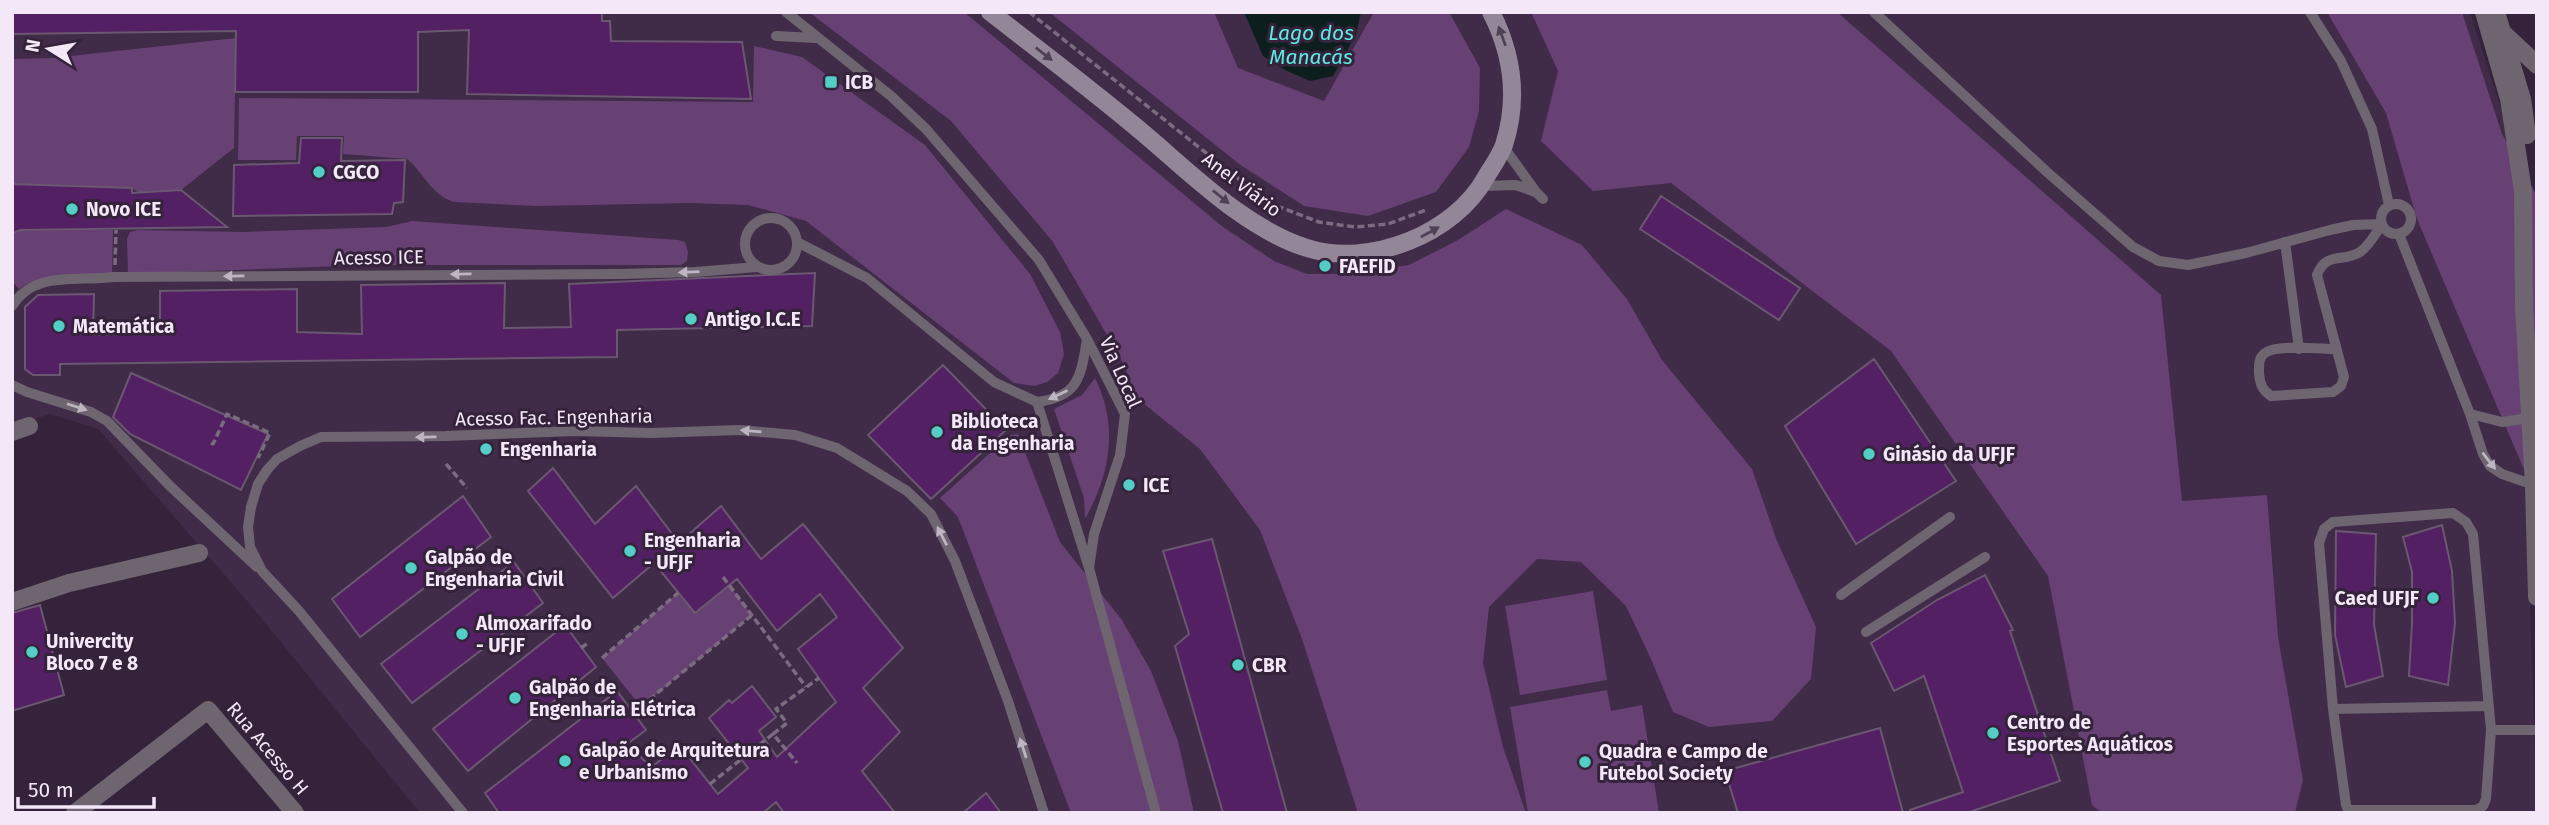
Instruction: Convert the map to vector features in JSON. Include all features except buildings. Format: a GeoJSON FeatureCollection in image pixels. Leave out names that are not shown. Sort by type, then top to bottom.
{"type":"FeatureCollection","features":[{"type":"Feature","properties":{"kind":"main road","name":"Anel Viário"},"geometry":{"type":"LineString","coordinates":[[990,12],[1265,230],[1309,249],[1360,252],[1405,244],[1440,226],[1458,212],[1482,186],[1503,146],[1514,83],[1503,36],[1491,12]]}},
{"type":"Feature","properties":{"kind":"street"},"geometry":{"type":"LineString","coordinates":[[2484,12],[2522,99]]}},
{"type":"Feature","properties":{"kind":"street"},"geometry":{"type":"LineString","coordinates":[[2496,12],[2522,99],[2526,129],[2523,191],[2524,307],[2537,597]]}},
{"type":"Feature","properties":{"kind":"street"},"geometry":{"type":"LineString","coordinates":[[2503,33],[2537,65]]}},
{"type":"Feature","properties":{"kind":"street"},"geometry":{"type":"LineString","coordinates":[[12,602],[69,583],[199,552]]}},
{"type":"Feature","properties":{"kind":"street","name":"Rua Acesso H"},"geometry":{"type":"LineString","coordinates":[[75,813],[208,710],[295,813]]}},
{"type":"Feature","properties":{"kind":"lane","name":"Via Local"},"geometry":{"type":"LineString","coordinates":[[786,12],[891,96],[926,129],[1039,260],[1087,339],[1125,414],[1120,455],[1094,534],[1089,568],[1156,813]]}},
{"type":"Feature","properties":{"kind":"lane"},"geometry":{"type":"LineString","coordinates":[[1874,12],[2047,172],[2144,255],[2173,265],[2188,265],[2353,225],[2382,224]]}},
{"type":"Feature","properties":{"kind":"lane"},"geometry":{"type":"LineString","coordinates":[[2310,12],[2341,61],[2372,129],[2389,205]]}},
{"type":"Feature","properties":{"kind":"lane"},"geometry":{"type":"LineString","coordinates":[[776,36],[817,38]]}},
{"type":"Feature","properties":{"kind":"lane"},"geometry":{"type":"LineString","coordinates":[[1482,186],[1516,186],[1539,195],[1503,146]]}},
{"type":"Feature","properties":{"kind":"lane"},"geometry":{"type":"LineString","coordinates":[[2336,349],[2276,349],[2265,352],[2259,360],[2260,381],[2264,391],[2272,396],[2333,392],[2341,386],[2344,377],[2317,275],[2320,265],[2329,260],[2363,250],[2382,224],[2382,214],[2389,205],[2399,204],[2408,209],[2412,219],[2408,229],[2399,234],[2388,232],[2382,224]]}},
{"type":"Feature","properties":{"kind":"lane"},"geometry":{"type":"LineString","coordinates":[[776,218],[784,221],[795,234],[797,242],[794,258],[782,269],[765,271],[757,267],[747,255],[745,239],[748,231],[760,220],[776,218]]}},
{"type":"Feature","properties":{"kind":"lane"},"geometry":{"type":"LineString","coordinates":[[2399,234],[2470,414],[2483,454],[2490,466],[2502,474],[2534,485]]}},
{"type":"Feature","properties":{"kind":"lane"},"geometry":{"type":"LineString","coordinates":[[797,242],[867,278],[994,382],[1037,402],[1062,396],[1072,388],[1079,378],[1087,339]]}},
{"type":"Feature","properties":{"kind":"lane"},"geometry":{"type":"LineString","coordinates":[[2285,242],[2300,349]]}},
{"type":"Feature","properties":{"kind":"lane","name":"Acesso ICE"},"geometry":{"type":"LineString","coordinates":[[12,306],[20,294],[38,283],[114,277],[621,274],[757,267]]}},
{"type":"Feature","properties":{"kind":"lane"},"geometry":{"type":"LineString","coordinates":[[12,385],[27,393],[92,412],[107,421],[170,486],[262,571],[299,611],[463,813]]}},
{"type":"Feature","properties":{"kind":"lane"},"geometry":{"type":"LineString","coordinates":[[1037,402],[1089,568]]}},
{"type":"Feature","properties":{"kind":"lane"},"geometry":{"type":"LineString","coordinates":[[2470,414],[2502,422],[2529,418]]}},
{"type":"Feature","properties":{"kind":"lane","name":"Acesso Fac. Engenharia"},"geometry":{"type":"LineString","coordinates":[[267,470],[288,453],[321,437],[446,436],[575,430],[651,433],[740,430],[795,435],[837,448],[907,491],[931,514],[955,561],[1008,701],[1044,813]]}},
{"type":"Feature","properties":{"kind":"lane"},"geometry":{"type":"LineString","coordinates":[[262,571],[250,547],[248,527],[258,484],[267,470]]}},
{"type":"Feature","properties":{"kind":"lane"},"geometry":{"type":"LineString","coordinates":[[2452,513],[2466,522],[2473,534],[2489,706],[2491,730],[2486,799],[2483,806],[2476,810],[2352,811],[2346,805],[2333,709],[2319,543],[2324,530],[2333,522],[2452,513]]}},
{"type":"Feature","properties":{"kind":"lane"},"geometry":{"type":"LineString","coordinates":[[1841,595],[1950,517]]}},
{"type":"Feature","properties":{"kind":"lane"},"geometry":{"type":"LineString","coordinates":[[1866,632],[1985,557]]}},
{"type":"Feature","properties":{"kind":"lane"},"geometry":{"type":"LineString","coordinates":[[2333,709],[2489,706]]}},
{"type":"Feature","properties":{"kind":"lane"},"geometry":{"type":"LineString","coordinates":[[2491,730],[2537,730]]}},
{"type":"Feature","properties":{"kind":"path"},"geometry":{"type":"LineString","coordinates":[[1029,12],[1269,204],[1319,222],[1355,227],[1388,224],[1432,207]]}},
{"type":"Feature","properties":{"kind":"path"},"geometry":{"type":"LineString","coordinates":[[114,277],[116,230]]}},
{"type":"Feature","properties":{"kind":"path"},"geometry":{"type":"LineString","coordinates":[[211,443],[213,444],[227,414],[270,433],[255,465],[267,470]]}},
{"type":"Feature","properties":{"kind":"path"},"geometry":{"type":"LineString","coordinates":[[446,464],[467,488]]}},
{"type":"Feature","properties":{"kind":"path"},"geometry":{"type":"LineString","coordinates":[[528,582],[537,575]]}},
{"type":"Feature","properties":{"kind":"path"},"geometry":{"type":"LineString","coordinates":[[723,577],[807,687]]}},
{"type":"Feature","properties":{"kind":"path"},"geometry":{"type":"LineString","coordinates":[[603,658],[678,593]]}},
{"type":"Feature","properties":{"kind":"path"},"geometry":{"type":"LineString","coordinates":[[633,713],[752,615]]}},
{"type":"Feature","properties":{"kind":"path"},"geometry":{"type":"LineString","coordinates":[[581,648],[589,642]]}},
{"type":"Feature","properties":{"kind":"path"},"geometry":{"type":"LineString","coordinates":[[710,784],[787,723],[776,709],[819,678]]}},
{"type":"Feature","properties":{"kind":"path"},"geometry":{"type":"LineString","coordinates":[[773,734],[797,764]]}},
{"type":"Feature","properties":{"kind":"shaded area"},"geometry":{"type":"Polygon","coordinates":[[[12,12],[2470,12],[2508,131],[2519,283],[2537,813],[420,813],[248,602],[98,429],[50,414],[12,427],[12,12]]]}},
{"type":"Feature","properties":{"kind":"shaded area"},"geometry":{"type":"Polygon","coordinates":[[[809,12],[964,12],[1223,227],[1274,261],[1307,274],[1350,274],[1409,265],[1458,240],[1506,209],[1582,245],[1627,299],[1662,360],[1752,469],[1777,541],[1816,627],[1811,679],[1772,721],[1709,727],[1673,712],[1626,606],[1581,562],[1537,559],[1489,607],[1483,663],[1503,747],[1526,813],[1358,813],[1302,639],[1260,530],[1200,449],[1138,399],[1121,359],[1053,242],[951,121],[809,12]]]}},
{"type":"Feature","properties":{"kind":"shaded area"},"geometry":{"type":"Polygon","coordinates":[[[1049,12],[1214,12],[1238,68],[1324,101],[1374,12],[1449,12],[1480,68],[1479,111],[1469,147],[1436,192],[1368,216],[1304,206],[1239,164],[1049,12]]]}},
{"type":"Feature","properties":{"kind":"shaded area"},"geometry":{"type":"Polygon","coordinates":[[[1531,12],[1837,12],[2161,295],[2182,501],[2267,495],[2278,637],[2303,780],[2295,813],[2102,813],[2092,805],[2048,576],[1891,351],[1671,183],[1593,191],[1541,141],[1558,71],[1531,12]]]}},
{"type":"Feature","properties":{"kind":"shaded area"},"geometry":{"type":"Polygon","coordinates":[[[2327,12],[2462,12],[2502,134],[2537,196],[2537,500],[2417,219],[2386,113],[2327,12]]]}},
{"type":"Feature","properties":{"kind":"shaded area"},"geometry":{"type":"Polygon","coordinates":[[[236,38],[234,148],[181,190],[139,193],[132,188],[13,184],[12,59],[52,58],[236,38]]]}},
{"type":"Feature","properties":{"kind":"shaded area"},"geometry":{"type":"Polygon","coordinates":[[[754,46],[802,57],[925,145],[1030,274],[1060,332],[1064,354],[1058,373],[1047,382],[1034,386],[1014,383],[806,221],[748,205],[690,203],[536,206],[454,202],[439,194],[407,159],[343,154],[344,136],[297,136],[296,160],[238,160],[239,98],[753,102],[754,46]]]}},
{"type":"Feature","properties":{"kind":"shaded area"},"geometry":{"type":"Polygon","coordinates":[[[412,221],[678,240],[685,242],[687,261],[681,265],[370,265],[128,274],[127,239],[130,232],[138,230],[243,232],[386,227],[412,221]]]}},
{"type":"Feature","properties":{"kind":"shaded area"},"geometry":{"type":"Polygon","coordinates":[[[21,230],[113,230],[112,277],[52,277],[29,283],[19,289],[12,281],[12,233],[21,230]]]}},
{"type":"Feature","properties":{"kind":"shaded area"},"geometry":{"type":"Polygon","coordinates":[[[1095,378],[1107,414],[1108,450],[1100,485],[1085,519],[1084,498],[1054,409],[1082,395],[1095,378]]]}},
{"type":"Feature","properties":{"kind":"shaded area"},"geometry":{"type":"Polygon","coordinates":[[[1018,434],[1060,542],[1122,620],[1151,671],[1178,741],[1194,813],[1071,813],[958,517],[940,498],[1010,435],[1018,434]]]}},
{"type":"Feature","properties":{"kind":"shaded area"},"geometry":{"type":"Polygon","coordinates":[[[723,577],[752,615],[641,707],[602,658],[678,593],[695,613],[720,593],[713,584],[723,577]]]}},
{"type":"Feature","properties":{"kind":"shaded area"},"geometry":{"type":"Polygon","coordinates":[[[1593,591],[1607,680],[1520,695],[1505,606],[1593,591]]]}},
{"type":"Feature","properties":{"kind":"shaded area","name":"Quadra e Campo de Futebol Society"},"geometry":{"type":"Polygon","coordinates":[[[1607,690],[1611,711],[1642,705],[1659,813],[1528,813],[1510,707],[1607,690]]]}},
{"type":"Feature","properties":{"kind":"water","name":"Lago dos Manacás"},"geometry":{"type":"Polygon","coordinates":[[[1244,12],[1361,12],[1356,34],[1333,76],[1310,81],[1263,56],[1244,12]]]}},
{"type":"Feature","properties":{"kind":"place","name":"ICB"},"geometry":{"type":"Point","coordinates":[831,82]}},
{"type":"Feature","properties":{"kind":"place","name":"CGCO"},"geometry":{"type":"Point","coordinates":[319,172]}},
{"type":"Feature","properties":{"kind":"place","name":"Novo ICE"},"geometry":{"type":"Point","coordinates":[72,209]}},
{"type":"Feature","properties":{"kind":"place","name":"FAEFID"},"geometry":{"type":"Point","coordinates":[1325,266]}},
{"type":"Feature","properties":{"kind":"place","name":"Antigo I.C.E"},"geometry":{"type":"Point","coordinates":[691,319]}},
{"type":"Feature","properties":{"kind":"place","name":"Matemática"},"geometry":{"type":"Point","coordinates":[59,326]}},
{"type":"Feature","properties":{"kind":"place","name":"Biblioteca da Engenharia"},"geometry":{"type":"Point","coordinates":[937,432]}},
{"type":"Feature","properties":{"kind":"place","name":"Engenharia"},"geometry":{"type":"Point","coordinates":[486,449]}},
{"type":"Feature","properties":{"kind":"place","name":"Ginásio da UFJF"},"geometry":{"type":"Point","coordinates":[1869,454]}},
{"type":"Feature","properties":{"kind":"place","name":"ICE"},"geometry":{"type":"Point","coordinates":[1129,485]}},
{"type":"Feature","properties":{"kind":"place","name":"Engenharia - UFJF"},"geometry":{"type":"Point","coordinates":[630,551]}},
{"type":"Feature","properties":{"kind":"place","name":"Galpão de Engenharia Civil"},"geometry":{"type":"Point","coordinates":[411,568]}},
{"type":"Feature","properties":{"kind":"place","name":"Caed UFJF"},"geometry":{"type":"Point","coordinates":[2433,598]}},
{"type":"Feature","properties":{"kind":"place","name":"Almoxarifado - UFJF"},"geometry":{"type":"Point","coordinates":[462,634]}},
{"type":"Feature","properties":{"kind":"place","name":"Univercity Bloco 7 e 8"},"geometry":{"type":"Point","coordinates":[32,652]}},
{"type":"Feature","properties":{"kind":"place","name":"CBR"},"geometry":{"type":"Point","coordinates":[1238,665]}},
{"type":"Feature","properties":{"kind":"place","name":"Galpão de Engenharia Elétrica"},"geometry":{"type":"Point","coordinates":[515,698]}},
{"type":"Feature","properties":{"kind":"place","name":"Centro de Esportes Aquáticos"},"geometry":{"type":"Point","coordinates":[1993,733]}},
{"type":"Feature","properties":{"kind":"place","name":"Galpão de Arquitetura e Urbanismo"},"geometry":{"type":"Point","coordinates":[565,761]}},
{"type":"Feature","properties":{"kind":"place","name":"Quadra e Campo de Futebol Society"},"geometry":{"type":"Point","coordinates":[1585,762]}}]}
